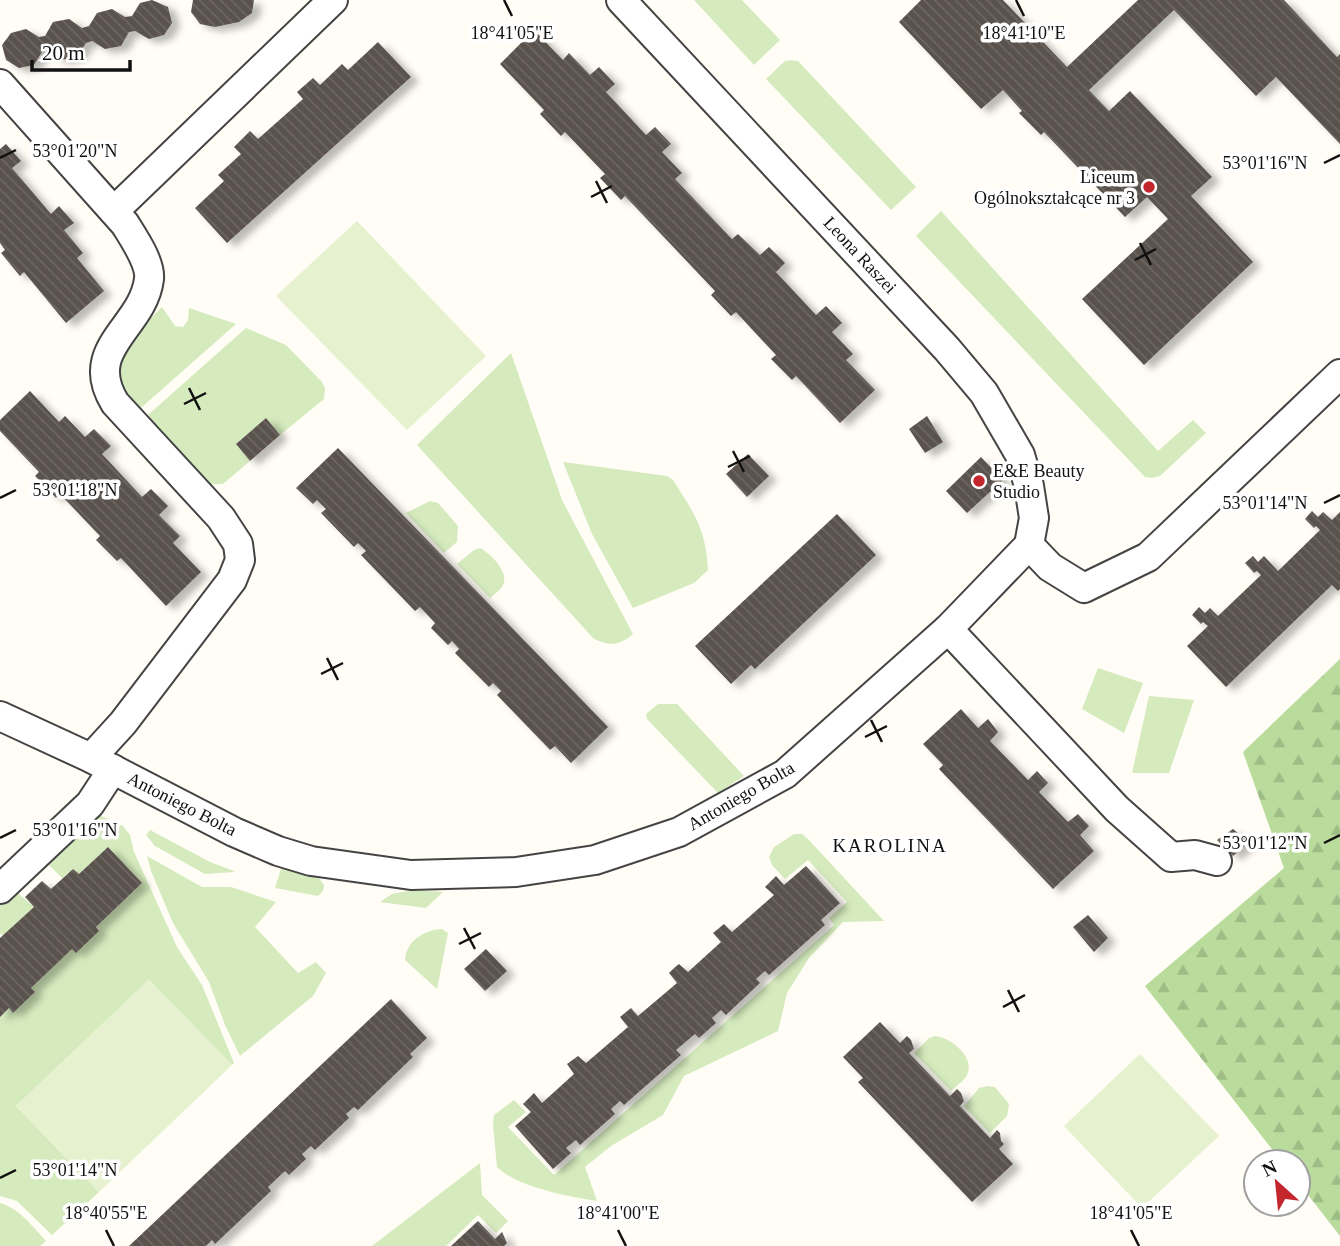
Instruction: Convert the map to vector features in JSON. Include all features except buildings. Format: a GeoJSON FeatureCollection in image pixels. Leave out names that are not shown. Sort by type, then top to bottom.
{"type":"FeatureCollection","features":[{"type":"Feature","properties":{"kind":"street"},"geometry":{"type":"LineString","coordinates":[[114,211],[333,0]]}},
{"type":"Feature","properties":{"kind":"street","name":"Leona Raszei"},"geometry":{"type":"LineString","coordinates":[[621,0],[947,349],[984,393],[1020,455],[1034,518],[1029,545]]}},
{"type":"Feature","properties":{"kind":"street"},"geometry":{"type":"LineString","coordinates":[[0,84],[114,211],[138,244],[149,277],[142,300],[110,349],[105,365],[105,384],[115,403],[221,518],[238,544],[240,560],[226,589],[123,723],[102,763],[90,804],[0,889]]}},
{"type":"Feature","properties":{"kind":"street"},"geometry":{"type":"LineString","coordinates":[[1029,545],[1050,567],[1084,588],[1148,556],[1340,374]]}},
{"type":"Feature","properties":{"kind":"street","name":"Antoniego Bolta"},"geometry":{"type":"LineString","coordinates":[[0,716],[102,763],[234,832],[278,851],[323,863],[411,875],[516,872],[595,860],[679,832],[785,774],[948,628],[1029,545]]}},
{"type":"Feature","properties":{"kind":"street"},"geometry":{"type":"LineString","coordinates":[[948,628],[1117,808],[1171,857],[1195,855],[1217,861]]}},
{"type":"Feature","properties":{"kind":"green space"},"geometry":{"type":"Polygon","coordinates":[[[694,0],[742,0],[780,40],[754,65],[694,0]]]}},
{"type":"Feature","properties":{"kind":"green space"},"geometry":{"type":"Polygon","coordinates":[[[785,61],[798,61],[916,187],[891,210],[766,79],[785,61]]]}},
{"type":"Feature","properties":{"kind":"green space"},"geometry":{"type":"Polygon","coordinates":[[[941,211],[1158,451],[1193,420],[1206,433],[1160,476],[1145,477],[916,236],[941,211]]]}},
{"type":"Feature","properties":{"kind":"green space"},"geometry":{"type":"Polygon","coordinates":[[[357,221],[486,356],[407,430],[276,296],[357,221]]]}},
{"type":"Feature","properties":{"kind":"green space"},"geometry":{"type":"Polygon","coordinates":[[[162,307],[175,326],[183,327],[188,320],[189,308],[236,324],[134,414],[120,379],[122,354],[136,333],[162,307]]]}},
{"type":"Feature","properties":{"kind":"green space"},"geometry":{"type":"Polygon","coordinates":[[[246,328],[286,345],[322,382],[325,388],[324,399],[280,435],[266,418],[236,444],[250,461],[223,484],[201,485],[146,425],[149,414],[246,328]]]}},
{"type":"Feature","properties":{"kind":"green space"},"geometry":{"type":"Polygon","coordinates":[[[511,353],[562,500],[633,634],[619,643],[610,644],[594,639],[417,445],[511,353]]]}},
{"type":"Feature","properties":{"kind":"green space"},"geometry":{"type":"Polygon","coordinates":[[[563,462],[667,476],[673,480],[702,532],[708,570],[694,583],[633,608],[592,534],[563,462]]]}},
{"type":"Feature","properties":{"kind":"green space"},"geometry":{"type":"Polygon","coordinates":[[[430,501],[438,503],[458,526],[457,542],[444,553],[406,513],[430,501]]]}},
{"type":"Feature","properties":{"kind":"green space"},"geometry":{"type":"Polygon","coordinates":[[[480,548],[494,558],[504,574],[502,587],[490,598],[457,564],[480,548]]]}},
{"type":"Feature","properties":{"kind":"green space"},"geometry":{"type":"Polygon","coordinates":[[[1340,659],[1340,1236],[1312,1200],[1312,1148],[1271,1148],[1145,986],[1284,868],[1243,752],[1340,659]]]}},
{"type":"Feature","properties":{"kind":"green space"},"geometry":{"type":"Polygon","coordinates":[[[1098,668],[1143,683],[1124,733],[1082,709],[1098,668]]]}},
{"type":"Feature","properties":{"kind":"green space"},"geometry":{"type":"Polygon","coordinates":[[[1149,696],[1194,700],[1169,773],[1132,773],[1149,696]]]}},
{"type":"Feature","properties":{"kind":"green space"},"geometry":{"type":"Polygon","coordinates":[[[658,704],[677,704],[744,776],[718,793],[647,719],[646,714],[658,704]]]}},
{"type":"Feature","properties":{"kind":"green space"},"geometry":{"type":"Polygon","coordinates":[[[95,813],[123,826],[130,835],[134,852],[177,947],[202,985],[234,1063],[232,1065],[149,980],[16,1106],[99,1192],[52,1235],[17,1201],[0,1196],[0,1017],[9,1008],[12,1012],[35,992],[31,988],[72,949],[99,931],[96,927],[142,883],[108,847],[79,874],[73,869],[62,878],[45,861],[95,813]]]}},
{"type":"Feature","properties":{"kind":"green space"},"geometry":{"type":"Polygon","coordinates":[[[150,830],[234,872],[205,874],[155,846],[146,835],[150,830]]]}},
{"type":"Feature","properties":{"kind":"green space"},"geometry":{"type":"Polygon","coordinates":[[[794,834],[802,834],[809,840],[884,921],[843,922],[809,958],[787,993],[778,1031],[684,1076],[663,1115],[611,1146],[585,1167],[597,1201],[558,1194],[530,1185],[497,1167],[494,1115],[514,1100],[526,1112],[508,1127],[554,1175],[834,925],[829,918],[847,902],[808,860],[785,879],[772,865],[769,857],[774,847],[794,834]]]}},
{"type":"Feature","properties":{"kind":"green space"},"geometry":{"type":"Polygon","coordinates":[[[147,856],[202,887],[231,887],[276,902],[255,927],[298,973],[316,962],[326,973],[313,996],[240,1056],[209,982],[173,923],[147,856]]]}},
{"type":"Feature","properties":{"kind":"green space"},"geometry":{"type":"Polygon","coordinates":[[[282,866],[318,877],[324,885],[323,891],[318,896],[275,888],[282,866]]]}},
{"type":"Feature","properties":{"kind":"green space"},"geometry":{"type":"Polygon","coordinates":[[[14,890],[34,907],[3,936],[0,933],[0,903],[14,890]]]}},
{"type":"Feature","properties":{"kind":"green space"},"geometry":{"type":"Polygon","coordinates":[[[413,890],[443,892],[426,908],[380,902],[392,894],[413,890]]]}},
{"type":"Feature","properties":{"kind":"green space"},"geometry":{"type":"Polygon","coordinates":[[[442,929],[448,933],[437,989],[405,960],[412,942],[429,932],[442,929]]]}},
{"type":"Feature","properties":{"kind":"green space"},"geometry":{"type":"Polygon","coordinates":[[[149,979],[232,1065],[99,1192],[16,1106],[149,979]]]}},
{"type":"Feature","properties":{"kind":"green space"},"geometry":{"type":"Polygon","coordinates":[[[935,1036],[954,1044],[968,1061],[967,1075],[951,1091],[914,1053],[929,1038],[935,1036]]]}},
{"type":"Feature","properties":{"kind":"green space"},"geometry":{"type":"Polygon","coordinates":[[[1140,1054],[1219,1136],[1142,1208],[1064,1126],[1140,1054]]]}},
{"type":"Feature","properties":{"kind":"green space"},"geometry":{"type":"Polygon","coordinates":[[[995,1087],[1009,1104],[1007,1116],[990,1133],[964,1106],[979,1088],[995,1087]]]}},
{"type":"Feature","properties":{"kind":"green space"},"geometry":{"type":"Polygon","coordinates":[[[480,1163],[482,1195],[508,1221],[496,1233],[478,1215],[446,1246],[372,1246],[480,1163]]]}},
{"type":"Feature","properties":{"kind":"green space"},"geometry":{"type":"Polygon","coordinates":[[[0,1203],[19,1214],[46,1241],[40,1246],[0,1246],[0,1203]]]}},
{"type":"Feature","properties":{"kind":"place","name":"Liceum Ogólnokształcące nr 3"},"geometry":{"type":"Point","coordinates":[1149,187]}},
{"type":"Feature","properties":{"kind":"place","name":"E&E Beauty Studio"},"geometry":{"type":"Point","coordinates":[979,481]}},
{"type":"Feature","properties":{"kind":"district","name":"KAROLINA"},"geometry":{"type":"Point","coordinates":[890,845]}}]}
